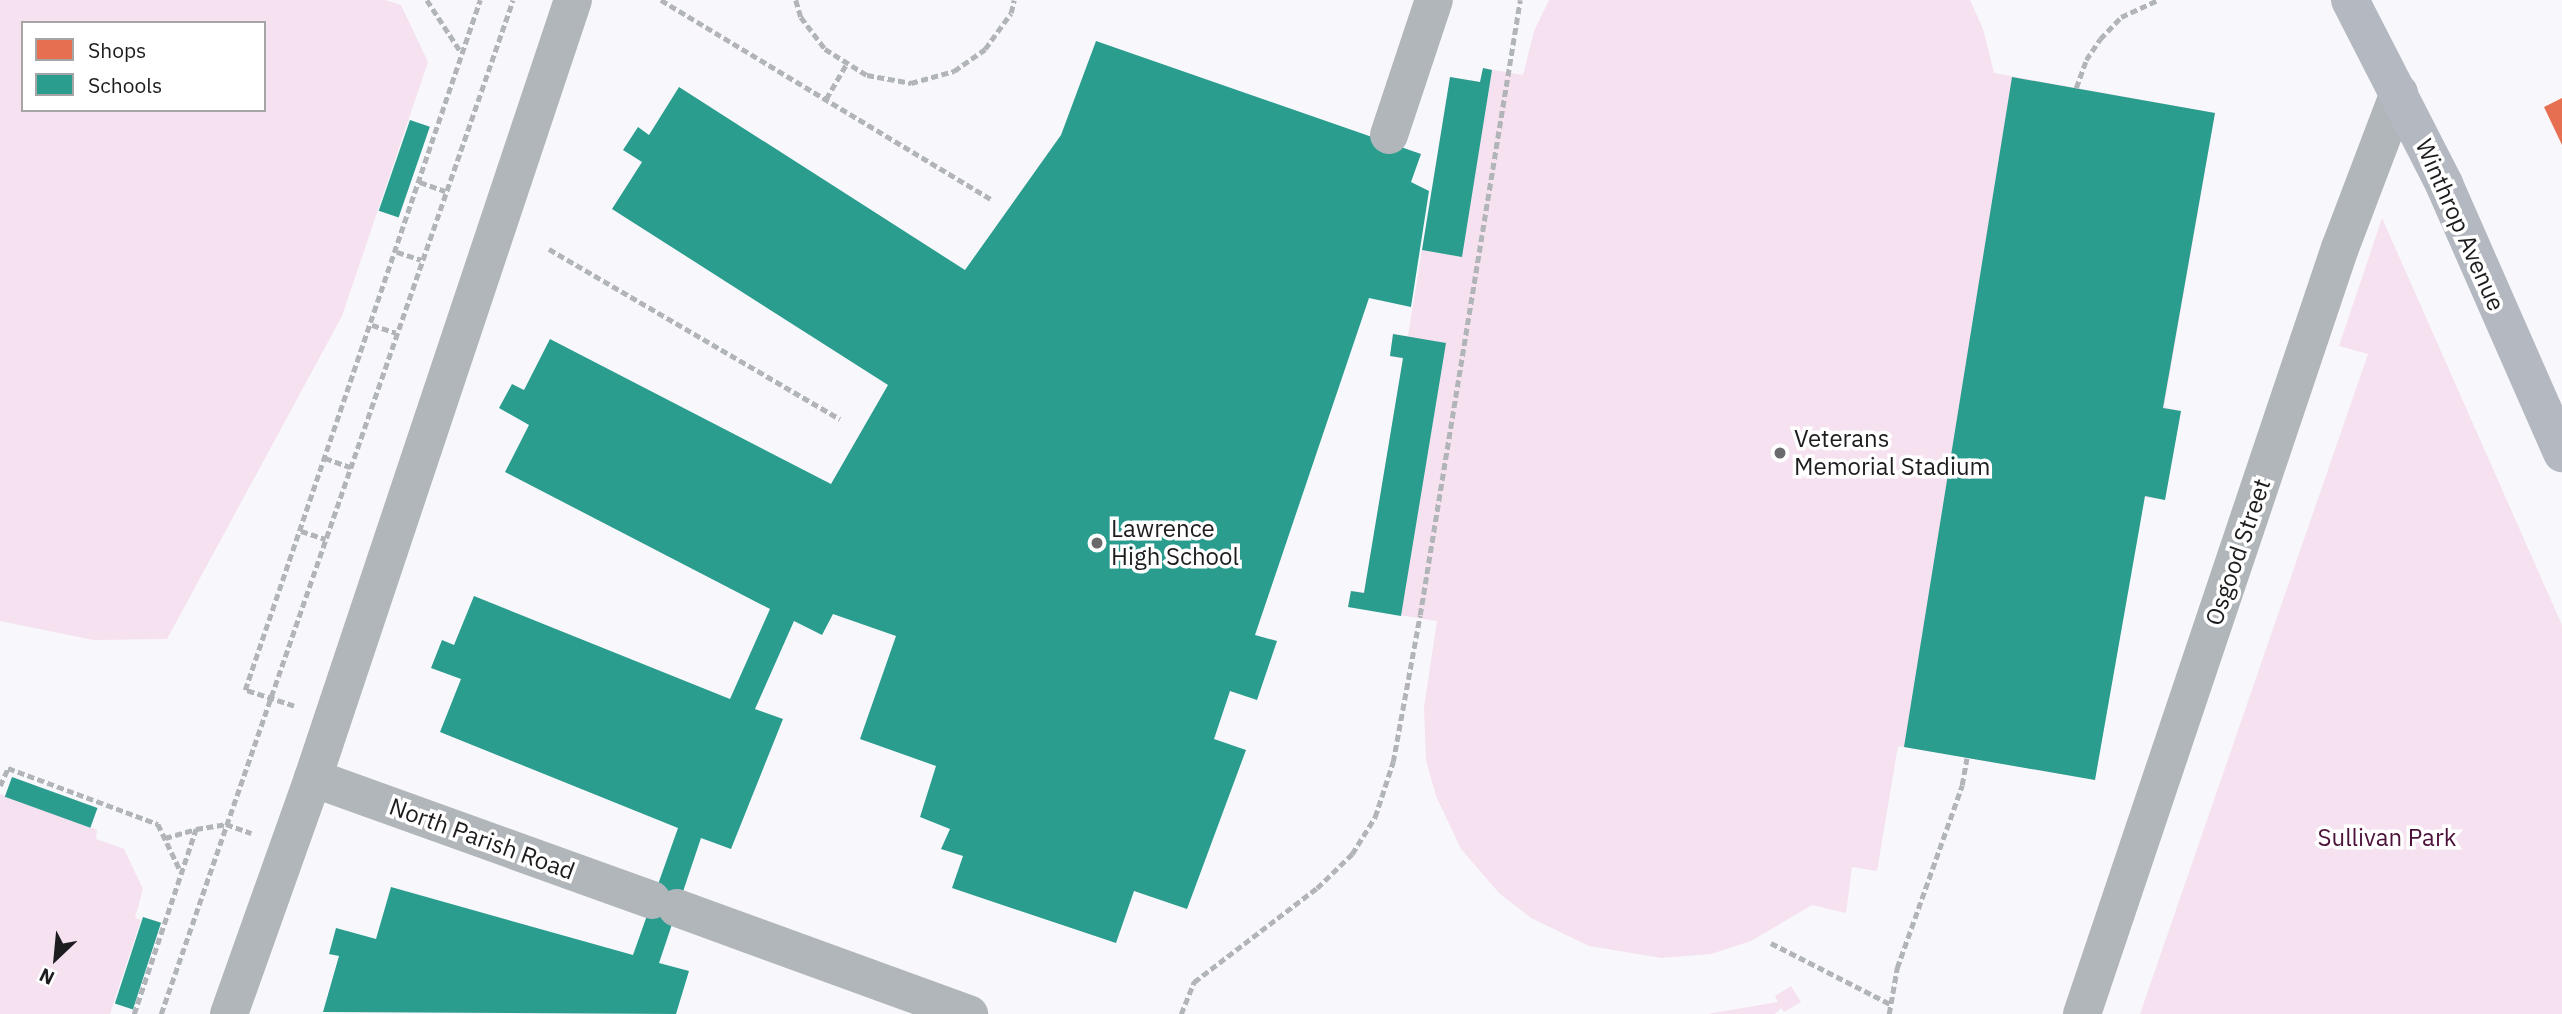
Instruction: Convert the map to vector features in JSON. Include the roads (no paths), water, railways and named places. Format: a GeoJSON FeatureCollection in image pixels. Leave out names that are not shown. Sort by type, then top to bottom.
{"type":"FeatureCollection","features":[{"type":"Feature","properties":{"kind":"main road","name":"Winthrop Avenue"},"geometry":{"type":"LineString","coordinates":[[2350,0],[2399,93],[2562,453]]}},
{"type":"Feature","properties":{"kind":"street"},"geometry":{"type":"LineString","coordinates":[[229,1014],[313,778],[573,0]]}},
{"type":"Feature","properties":{"kind":"street"},"geometry":{"type":"LineString","coordinates":[[1389,135],[1434,0]]}},
{"type":"Feature","properties":{"kind":"street","name":"Osgood Street"},"geometry":{"type":"LineString","coordinates":[[2082,1014],[2340,248],[2399,93]]}},
{"type":"Feature","properties":{"kind":"street","name":"North Parish Road"},"geometry":{"type":"LineString","coordinates":[[313,778],[969,1014]]}},
{"type":"Feature","properties":{"kind":"place","name":"Veterans Memorial Stadium"},"geometry":{"type":"Point","coordinates":[1780,453]}},
{"type":"Feature","properties":{"kind":"place","name":"Lawrence High School"},"geometry":{"type":"Point","coordinates":[1097,543]}},
{"type":"Feature","properties":{"kind":"park label","name":"Sullivan Park"},"geometry":{"type":"Point","coordinates":[2387,838]}}]}
